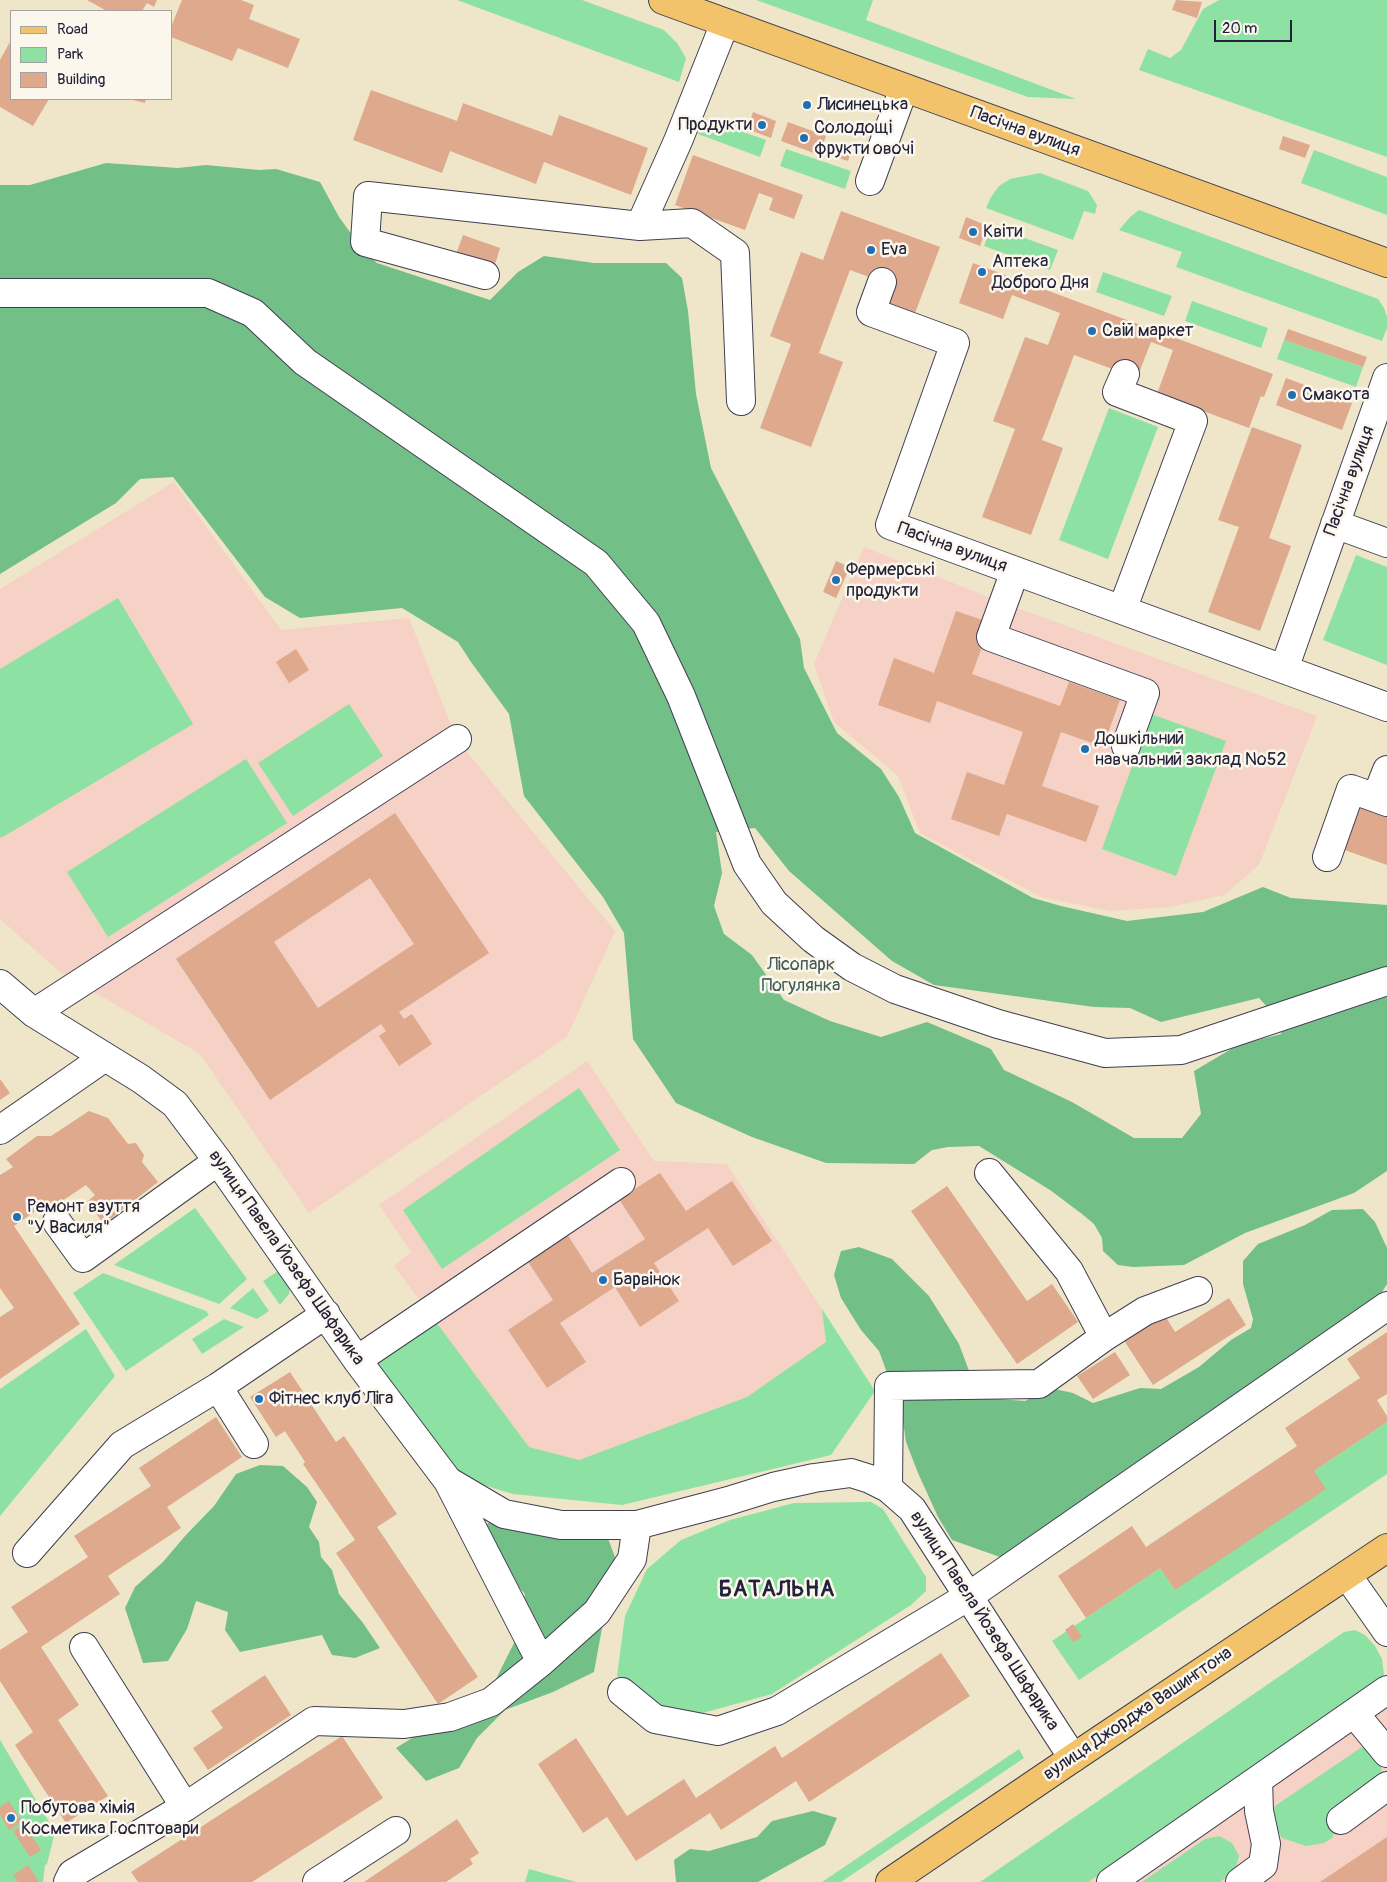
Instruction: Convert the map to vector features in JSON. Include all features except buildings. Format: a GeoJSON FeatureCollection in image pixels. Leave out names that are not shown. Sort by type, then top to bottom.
{"type":"FeatureCollection","features":[{"type":"Feature","properties":{"kind":"main road","name":"Пасічна вулиця"},"geometry":{"type":"LineString","coordinates":[[663,0],[1387,263]]}},
{"type":"Feature","properties":{"kind":"main road","name":"вулиця Джорджа Вашингтона"},"geometry":{"type":"LineString","coordinates":[[890,1882],[1387,1548]]}},
{"type":"Feature","properties":{"kind":"street"},"geometry":{"type":"LineString","coordinates":[[640,226],[678,141],[725,23]]}},
{"type":"Feature","properties":{"kind":"street"},"geometry":{"type":"LineString","coordinates":[[870,181],[904,88]]}},
{"type":"Feature","properties":{"kind":"street"},"geometry":{"type":"LineString","coordinates":[[485,275],[366,242],[368,196],[640,226],[692,223],[735,253],[741,401]]}},
{"type":"Feature","properties":{"kind":"street","name":"Пасічна вулиця"},"geometry":{"type":"LineString","coordinates":[[882,282],[871,312],[955,343],[890,525],[1387,707]]}},
{"type":"Feature","properties":{"kind":"street"},"geometry":{"type":"LineString","coordinates":[[0,293],[208,293],[253,313],[305,362],[596,563],[646,624],[681,696],[748,864],[774,904],[813,939],[852,967],[895,989],[998,1024],[1105,1052],[1181,1050],[1387,980]]}},
{"type":"Feature","properties":{"kind":"street"},"geometry":{"type":"LineString","coordinates":[[1122,610],[1194,421],[1117,392],[1125,374]]}},
{"type":"Feature","properties":{"kind":"street","name":"Пасічна вулиця"},"geometry":{"type":"LineString","coordinates":[[1284,669],[1387,378]]}},
{"type":"Feature","properties":{"kind":"street"},"geometry":{"type":"LineString","coordinates":[[1335,524],[1387,543]]}},
{"type":"Feature","properties":{"kind":"street"},"geometry":{"type":"LineString","coordinates":[[1015,571],[991,637],[1146,693],[1126,746]]}},
{"type":"Feature","properties":{"kind":"street"},"geometry":{"type":"LineString","coordinates":[[34,1013],[457,740]]}},
{"type":"Feature","properties":{"kind":"street"},"geometry":{"type":"LineString","coordinates":[[1327,857],[1350,789],[1382,800],[1387,770]]}},
{"type":"Feature","properties":{"kind":"street","name":"вулиця Павела Йозефа Шафарика"},"geometry":{"type":"LineString","coordinates":[[0,984],[34,1013],[141,1079],[175,1104],[218,1161],[326,1314],[356,1360],[448,1481],[504,1514],[561,1525],[637,1525],[773,1487],[814,1478],[851,1474],[870,1479],[888,1488],[912,1509],[1073,1758]]}},
{"type":"Feature","properties":{"kind":"street"},"geometry":{"type":"LineString","coordinates":[[0,1130],[105,1057]]}},
{"type":"Feature","properties":{"kind":"street"},"geometry":{"type":"LineString","coordinates":[[57,1222],[83,1258],[218,1161]]}},
{"type":"Feature","properties":{"kind":"street"},"geometry":{"type":"LineString","coordinates":[[989,1173],[1070,1271],[1104,1337]]}},
{"type":"Feature","properties":{"kind":"street"},"geometry":{"type":"LineString","coordinates":[[356,1360],[621,1182]]}},
{"type":"Feature","properties":{"kind":"street"},"geometry":{"type":"LineString","coordinates":[[888,1488],[889,1386],[1039,1384],[1144,1311],[1198,1291]]}},
{"type":"Feature","properties":{"kind":"street"},"geometry":{"type":"LineString","coordinates":[[622,1692],[655,1719],[718,1731],[777,1711],[969,1596],[1387,1306]]}},
{"type":"Feature","properties":{"kind":"street"},"geometry":{"type":"LineString","coordinates":[[27,1553],[122,1445],[218,1387],[326,1314]]}},
{"type":"Feature","properties":{"kind":"street"},"geometry":{"type":"LineString","coordinates":[[218,1387],[254,1444]]}},
{"type":"Feature","properties":{"kind":"street"},"geometry":{"type":"LineString","coordinates":[[448,1481],[541,1662]]}},
{"type":"Feature","properties":{"kind":"street"},"geometry":{"type":"LineString","coordinates":[[68,1882],[72,1874],[185,1807],[314,1721],[404,1724],[450,1717],[491,1702],[541,1662],[597,1612],[632,1559],[637,1525]]}},
{"type":"Feature","properties":{"kind":"street"},"geometry":{"type":"LineString","coordinates":[[1347,1574],[1387,1632]]}},
{"type":"Feature","properties":{"kind":"street"},"geometry":{"type":"LineString","coordinates":[[84,1647],[185,1807]]}},
{"type":"Feature","properties":{"kind":"street"},"geometry":{"type":"LineString","coordinates":[[1112,1882],[1387,1690]]}},
{"type":"Feature","properties":{"kind":"street"},"geometry":{"type":"LineString","coordinates":[[1354,1713],[1387,1753]]}},
{"type":"Feature","properties":{"kind":"street"},"geometry":{"type":"LineString","coordinates":[[1240,1882],[1263,1865],[1266,1844],[1259,1811],[1258,1780]]}},
{"type":"Feature","properties":{"kind":"street"},"geometry":{"type":"LineString","coordinates":[[1341,1820],[1387,1786]]}},
{"type":"Feature","properties":{"kind":"street"},"geometry":{"type":"LineString","coordinates":[[317,1882],[396,1832]]}},
{"type":"Feature","properties":{"kind":"shaded area"},"geometry":{"type":"Polygon","coordinates":[[[174,482],[281,630],[409,618],[457,740],[615,931],[567,1037],[309,1213],[200,1054],[60,972],[0,919],[0,589],[174,482]]]}},
{"type":"Feature","properties":{"kind":"shaded area","name":"Дошкільний навчальний заклад №52"},"geometry":{"type":"Polygon","coordinates":[[[864,547],[1003,603],[1317,716],[1259,865],[1224,895],[1170,907],[1110,911],[1041,897],[920,833],[898,776],[834,722],[814,664],[864,547]]]}},
{"type":"Feature","properties":{"kind":"shaded area"},"geometry":{"type":"Polygon","coordinates":[[[587,1061],[654,1161],[727,1164],[822,1309],[826,1342],[747,1397],[579,1460],[529,1447],[394,1266],[411,1252],[379,1205],[587,1061]]]}},
{"type":"Feature","properties":{"kind":"shaded area"},"geometry":{"type":"Polygon","coordinates":[[[1387,1698],[1387,1882],[1078,1882],[1387,1698]]]}},
{"type":"Feature","properties":{"kind":"green space"},"geometry":{"type":"Polygon","coordinates":[[[457,0],[582,0],[664,30],[677,43],[686,58],[679,82],[457,0]]]}},
{"type":"Feature","properties":{"kind":"green space"},"geometry":{"type":"Polygon","coordinates":[[[756,0],[873,0],[866,20],[1076,99],[1028,97],[756,0]]]}},
{"type":"Feature","properties":{"kind":"green space"},"geometry":{"type":"Polygon","coordinates":[[[1219,0],[1387,0],[1387,157],[1139,70],[1148,49],[1170,58],[1181,50],[1203,9],[1219,0]]]}},
{"type":"Feature","properties":{"kind":"green space"},"geometry":{"type":"Polygon","coordinates":[[[703,118],[766,140],[760,157],[698,134],[703,118]]]}},
{"type":"Feature","properties":{"kind":"green space"},"geometry":{"type":"Polygon","coordinates":[[[786,149],[851,171],[845,189],[780,166],[786,149]]]}},
{"type":"Feature","properties":{"kind":"green space"},"geometry":{"type":"Polygon","coordinates":[[[1314,150],[1387,177],[1387,215],[1301,183],[1314,150]]]}},
{"type":"Feature","properties":{"kind":"green space","name":"Лісопарк Погулянка"},"geometry":{"type":"Polygon","coordinates":[[[106,163],[178,168],[206,165],[259,170],[276,169],[320,182],[339,217],[363,250],[377,263],[490,300],[518,272],[544,256],[594,263],[666,263],[682,278],[688,311],[696,394],[711,468],[800,639],[804,668],[837,733],[881,769],[899,797],[915,833],[1033,898],[1127,921],[1203,912],[1263,887],[1291,898],[1387,905],[1387,1171],[1354,1193],[1245,1233],[1184,1265],[1133,1267],[1118,1265],[1103,1251],[1102,1238],[1094,1224],[1082,1214],[1050,1190],[979,1146],[948,1147],[932,1150],[914,1164],[826,1163],[752,1137],[676,1103],[633,1039],[624,933],[603,897],[524,796],[509,714],[458,642],[402,608],[300,618],[265,597],[173,477],[140,479],[116,503],[0,574],[0,185],[30,185],[106,163]],[[755,828],[716,832],[722,873],[714,906],[724,934],[752,955],[784,1000],[830,1021],[881,1037],[927,1022],[991,1049],[1004,1070],[1072,1102],[1134,1138],[1182,1138],[1201,1114],[1194,1071],[1238,1045],[1281,1034],[1280,1021],[1259,998],[1161,1022],[1130,1008],[1094,1007],[934,985],[892,961],[789,871],[755,828]]]}},
{"type":"Feature","properties":{"kind":"green space"},"geometry":{"type":"Polygon","coordinates":[[[1040,173],[1088,191],[1097,205],[1095,214],[1084,211],[1073,240],[986,208],[999,186],[1010,179],[1040,173]]]}},
{"type":"Feature","properties":{"kind":"green space"},"geometry":{"type":"Polygon","coordinates":[[[1139,210],[1378,299],[1387,317],[1387,328],[1382,341],[1176,267],[1182,252],[1119,230],[1139,210]]]}},
{"type":"Feature","properties":{"kind":"green space"},"geometry":{"type":"Polygon","coordinates":[[[991,226],[1058,250],[1050,270],[984,246],[991,226]]]}},
{"type":"Feature","properties":{"kind":"green space"},"geometry":{"type":"Polygon","coordinates":[[[1103,272],[1172,296],[1164,316],[1096,292],[1103,272]]]}},
{"type":"Feature","properties":{"kind":"green space"},"geometry":{"type":"Polygon","coordinates":[[[1192,301],[1268,328],[1261,348],[1185,321],[1192,301]]]}},
{"type":"Feature","properties":{"kind":"green space"},"geometry":{"type":"Polygon","coordinates":[[[1284,340],[1363,367],[1356,387],[1277,359],[1284,340]]]}},
{"type":"Feature","properties":{"kind":"green space"},"geometry":{"type":"Polygon","coordinates":[[[1109,408],[1158,427],[1108,559],[1059,540],[1109,408]]]}},
{"type":"Feature","properties":{"kind":"green space"},"geometry":{"type":"Polygon","coordinates":[[[1356,555],[1387,567],[1387,665],[1323,640],[1356,555]]]}},
{"type":"Feature","properties":{"kind":"green space"},"geometry":{"type":"Polygon","coordinates":[[[118,598],[193,724],[1,838],[0,669],[118,598]]]}},
{"type":"Feature","properties":{"kind":"green space"},"geometry":{"type":"Polygon","coordinates":[[[349,704],[383,756],[293,816],[258,763],[349,704]]]}},
{"type":"Feature","properties":{"kind":"green space"},"geometry":{"type":"Polygon","coordinates":[[[1151,714],[1226,741],[1176,876],[1102,849],[1151,714]]]}},
{"type":"Feature","properties":{"kind":"green space"},"geometry":{"type":"Polygon","coordinates":[[[246,759],[287,823],[108,937],[67,872],[246,759]]]}},
{"type":"Feature","properties":{"kind":"green space"},"geometry":{"type":"Polygon","coordinates":[[[579,1088],[620,1150],[442,1269],[403,1210],[579,1088]]]}},
{"type":"Feature","properties":{"kind":"green space"},"geometry":{"type":"Polygon","coordinates":[[[195,1208],[247,1279],[219,1304],[114,1265],[195,1208]]]}},
{"type":"Feature","properties":{"kind":"green space"},"geometry":{"type":"Polygon","coordinates":[[[1363,1209],[1375,1222],[1387,1248],[1387,1284],[1382,1292],[1000,1557],[952,1540],[938,1517],[906,1442],[902,1414],[879,1351],[861,1330],[841,1298],[834,1275],[841,1251],[859,1247],[892,1259],[929,1296],[959,1344],[971,1376],[998,1399],[1025,1401],[1050,1388],[1073,1393],[1093,1403],[1140,1388],[1161,1389],[1199,1367],[1231,1340],[1251,1328],[1253,1319],[1243,1284],[1243,1261],[1258,1244],[1305,1225],[1332,1210],[1363,1209]]]}},
{"type":"Feature","properties":{"kind":"green space"},"geometry":{"type":"Polygon","coordinates":[[[281,1269],[290,1287],[289,1294],[280,1305],[263,1281],[281,1269]]]}},
{"type":"Feature","properties":{"kind":"green space"},"geometry":{"type":"Polygon","coordinates":[[[103,1273],[206,1311],[209,1315],[126,1371],[73,1293],[103,1273]]]}},
{"type":"Feature","properties":{"kind":"green space"},"geometry":{"type":"Polygon","coordinates":[[[253,1288],[269,1311],[257,1319],[230,1308],[253,1288]]]}},
{"type":"Feature","properties":{"kind":"green space"},"geometry":{"type":"Polygon","coordinates":[[[822,1309],[875,1391],[831,1455],[622,1505],[513,1494],[480,1484],[451,1467],[377,1364],[436,1322],[529,1447],[579,1460],[747,1397],[826,1342],[822,1309]]]}},
{"type":"Feature","properties":{"kind":"green space"},"geometry":{"type":"Polygon","coordinates":[[[224,1319],[244,1327],[202,1354],[192,1339],[224,1319]]]}},
{"type":"Feature","properties":{"kind":"green space"},"geometry":{"type":"Polygon","coordinates":[[[86,1329],[115,1376],[0,1516],[0,1389],[86,1329]]]}},
{"type":"Feature","properties":{"kind":"green space"},"geometry":{"type":"Polygon","coordinates":[[[1387,1422],[1387,1474],[1079,1680],[1052,1641],[1160,1568],[1175,1590],[1314,1471],[1387,1422]]]}},
{"type":"Feature","properties":{"kind":"green space"},"geometry":{"type":"Polygon","coordinates":[[[260,1465],[283,1466],[307,1487],[317,1502],[309,1527],[319,1542],[321,1557],[332,1570],[339,1594],[363,1623],[380,1648],[355,1658],[332,1655],[322,1635],[240,1652],[225,1630],[228,1612],[196,1601],[187,1629],[168,1661],[143,1663],[125,1608],[135,1587],[163,1562],[214,1506],[236,1474],[260,1465]]]}},
{"type":"Feature","properties":{"kind":"green space"},"geometry":{"type":"Polygon","coordinates":[[[871,1502],[883,1509],[926,1577],[926,1591],[911,1605],[772,1694],[699,1714],[662,1710],[617,1676],[625,1616],[647,1569],[681,1540],[730,1520],[794,1503],[871,1502]]]}},
{"type":"Feature","properties":{"kind":"green space"},"geometry":{"type":"Polygon","coordinates":[[[598,1512],[615,1557],[594,1672],[553,1692],[505,1710],[477,1738],[459,1768],[426,1781],[396,1748],[491,1689],[514,1643],[525,1594],[494,1559],[477,1528],[501,1518],[598,1512]]]}},
{"type":"Feature","properties":{"kind":"green space"},"geometry":{"type":"Polygon","coordinates":[[[1355,1630],[1365,1635],[1375,1646],[1382,1659],[1384,1674],[1377,1686],[1088,1882],[980,1882],[1344,1632],[1355,1630]]]}},
{"type":"Feature","properties":{"kind":"green space"},"geometry":{"type":"Polygon","coordinates":[[[0,1740],[55,1832],[47,1864],[45,1865],[43,1882],[0,1882],[0,1740]]]}},
{"type":"Feature","properties":{"kind":"green space"},"geometry":{"type":"Polygon","coordinates":[[[1362,1747],[1373,1753],[1381,1764],[1382,1775],[1335,1830],[1332,1838],[1324,1843],[1306,1846],[1282,1838],[1277,1830],[1272,1813],[1275,1806],[1362,1747]]]}},
{"type":"Feature","properties":{"kind":"green space"},"geometry":{"type":"Polygon","coordinates":[[[1019,1749],[1024,1758],[841,1882],[822,1882],[1019,1749]]]}},
{"type":"Feature","properties":{"kind":"green space"},"geometry":{"type":"Polygon","coordinates":[[[813,1811],[837,1818],[825,1845],[758,1882],[676,1882],[674,1860],[690,1849],[709,1851],[757,1837],[772,1821],[813,1811]]]}},
{"type":"Feature","properties":{"kind":"green space"},"geometry":{"type":"Polygon","coordinates":[[[1219,1836],[1232,1843],[1239,1856],[1235,1870],[1220,1882],[1142,1882],[1205,1839],[1219,1836]]]}},
{"type":"Feature","properties":{"kind":"green space"},"geometry":{"type":"Polygon","coordinates":[[[529,1869],[576,1882],[525,1882],[529,1869]]]}},
{"type":"Feature","properties":{"kind":"place","name":"Лисинецька"},"geometry":{"type":"Point","coordinates":[807,105]}},
{"type":"Feature","properties":{"kind":"place","name":"Продукти"},"geometry":{"type":"Point","coordinates":[762,125]}},
{"type":"Feature","properties":{"kind":"place","name":"Солодощі фрукти овочі"},"geometry":{"type":"Point","coordinates":[804,138]}},
{"type":"Feature","properties":{"kind":"place","name":"Квіти"},"geometry":{"type":"Point","coordinates":[973,232]}},
{"type":"Feature","properties":{"kind":"place","name":"Eva"},"geometry":{"type":"Point","coordinates":[871,250]}},
{"type":"Feature","properties":{"kind":"place","name":"Аптека Доброго Дня"},"geometry":{"type":"Point","coordinates":[982,272]}},
{"type":"Feature","properties":{"kind":"place","name":"Свій маркет"},"geometry":{"type":"Point","coordinates":[1092,331]}},
{"type":"Feature","properties":{"kind":"place","name":"Смакота"},"geometry":{"type":"Point","coordinates":[1292,395]}},
{"type":"Feature","properties":{"kind":"place","name":"Фермерські продукти"},"geometry":{"type":"Point","coordinates":[836,580]}},
{"type":"Feature","properties":{"kind":"place","name":"Дошкільний навчальний заклад №52"},"geometry":{"type":"Point","coordinates":[1085,749]}},
{"type":"Feature","properties":{"kind":"place","name":"Ремонт взуття \"У Василя\""},"geometry":{"type":"Point","coordinates":[17,1217]}},
{"type":"Feature","properties":{"kind":"place","name":"Барвінок"},"geometry":{"type":"Point","coordinates":[603,1280]}},
{"type":"Feature","properties":{"kind":"place","name":"Фітнес клуб Ліга"},"geometry":{"type":"Point","coordinates":[259,1399]}},
{"type":"Feature","properties":{"kind":"place","name":"Побутова хімія Косметика Госптовари"},"geometry":{"type":"Point","coordinates":[11,1818]}},
{"type":"Feature","properties":{"kind":"district","name":"БАТАЛЬНА"},"geometry":{"type":"Point","coordinates":[777,1590]}}]}
